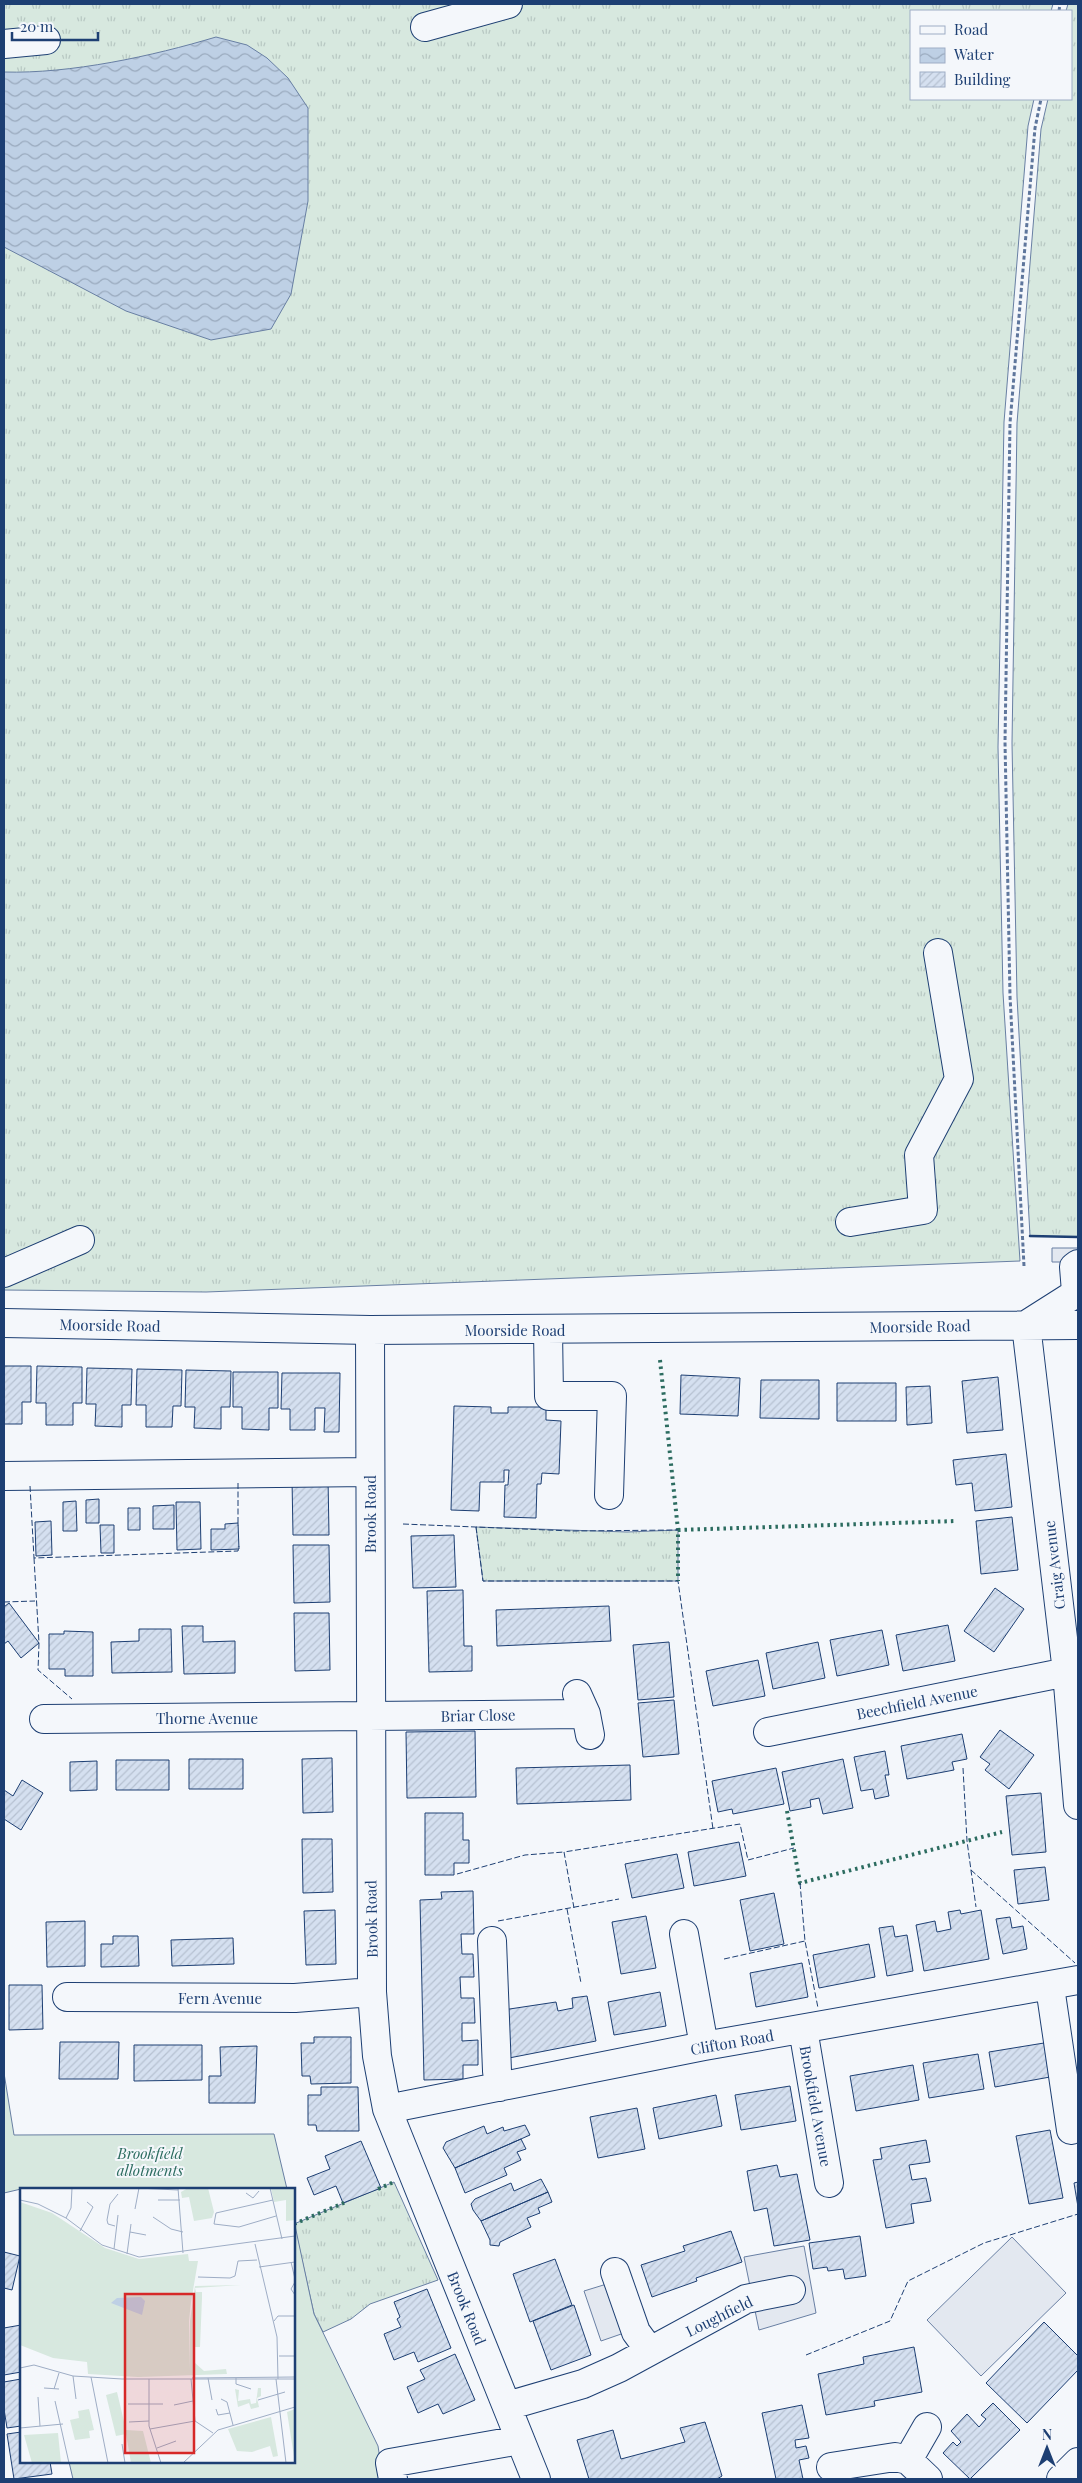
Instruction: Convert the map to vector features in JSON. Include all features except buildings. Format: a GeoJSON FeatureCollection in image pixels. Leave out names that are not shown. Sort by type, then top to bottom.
{"type":"FeatureCollection","features":[{"type":"Feature","properties":{"kind":"street"},"geometry":{"type":"LineString","coordinates":[[425,27],[508,4]]}},
{"type":"Feature","properties":{"kind":"street"},"geometry":{"type":"LineString","coordinates":[[4,44],[46,40]]}},
{"type":"Feature","properties":{"kind":"street"},"geometry":{"type":"LineString","coordinates":[[850,1222],[923,1210],[919,1155],[959,1079],[938,953]]}},
{"type":"Feature","properties":{"kind":"street"},"geometry":{"type":"LineString","coordinates":[[4,1273],[80,1240]]}},
{"type":"Feature","properties":{"kind":"street"},"geometry":{"type":"LineString","coordinates":[[1026,1325],[1077,1292],[1074,1267],[1078,1264]]}},
{"type":"Feature","properties":{"kind":"street","name":"Moorside Road"},"geometry":{"type":"LineString","coordinates":[[4,1323],[370,1330],[1078,1325]]}},
{"type":"Feature","properties":{"kind":"street","name":"Craig Avenue"},"geometry":{"type":"LineString","coordinates":[[1026,1325],[1067,1672],[1078,1805]]}},
{"type":"Feature","properties":{"kind":"street","name":"Brook Road"},"geometry":{"type":"LineString","coordinates":[[370,1330],[372,1992],[377,2056],[387,2110],[536,2479]]}},
{"type":"Feature","properties":{"kind":"street"},"geometry":{"type":"LineString","coordinates":[[548,1330],[549,1396],[612,1396],[609,1495]]}},
{"type":"Feature","properties":{"kind":"street"},"geometry":{"type":"LineString","coordinates":[[4,1476],[370,1472]]}},
{"type":"Feature","properties":{"kind":"street","name":"Beechfield Avenue"},"geometry":{"type":"LineString","coordinates":[[768,1732],[1067,1672]]}},
{"type":"Feature","properties":{"kind":"street","name":"Briar Close"},"geometry":{"type":"LineString","coordinates":[[370,1716],[585,1714]]}},
{"type":"Feature","properties":{"kind":"street","name":"Thorne Avenue"},"geometry":{"type":"LineString","coordinates":[[44,1719],[370,1716]]}},
{"type":"Feature","properties":{"kind":"street"},"geometry":{"type":"LineString","coordinates":[[684,1934],[704,2046]]}},
{"type":"Feature","properties":{"kind":"street"},"geometry":{"type":"LineString","coordinates":[[492,1941],[496,2071],[499,2088]]}},
{"type":"Feature","properties":{"kind":"street","name":"Clifton Road"},"geometry":{"type":"LineString","coordinates":[[387,2110],[704,2046],[1050,1987],[1078,1980]]}},
{"type":"Feature","properties":{"kind":"street"},"geometry":{"type":"LineString","coordinates":[[1050,1987],[1072,2130]]}},
{"type":"Feature","properties":{"kind":"street","name":"Fern Avenue"},"geometry":{"type":"LineString","coordinates":[[67,1997],[295,1998],[372,1992]]}},
{"type":"Feature","properties":{"kind":"street","name":"Brookfield Avenue"},"geometry":{"type":"LineString","coordinates":[[803,2029],[830,2182]]}},
{"type":"Feature","properties":{"kind":"street"},"geometry":{"type":"LineString","coordinates":[[614,2272],[636,2332],[650,2351]]}},
{"type":"Feature","properties":{"kind":"street","name":"Loughfield"},"geometry":{"type":"LineString","coordinates":[[507,2406],[583,2384],[619,2368],[746,2299],[791,2290]]}},
{"type":"Feature","properties":{"kind":"street"},"geometry":{"type":"LineString","coordinates":[[908,2460],[927,2428]]}},
{"type":"Feature","properties":{"kind":"street"},"geometry":{"type":"LineString","coordinates":[[393,2479],[390,2463],[508,2442],[518,2436]]}},
{"type":"Feature","properties":{"kind":"street"},"geometry":{"type":"LineString","coordinates":[[831,2467],[895,2457],[908,2460],[928,2479]]}},
{"type":"Feature","properties":{"kind":"street"},"geometry":{"type":"LineString","coordinates":[[1061,2479],[1078,2462]]}},
{"type":"Feature","properties":{"kind":"path"},"geometry":{"type":"LineString","coordinates":[[1024,1266],[1010,996],[1005,742],[1010,423],[1035,128],[1041,100]]}},
{"type":"Feature","properties":{"kind":"green space"},"geometry":{"type":"Polygon","coordinates":[[[4,4],[1053,4],[1051,10],[910,10],[910,100],[1034,100],[1028,126],[1004,422],[998,747],[1003,993],[1020,1261],[206,1292],[4,1290],[4,4]]]}},
{"type":"Feature","properties":{"kind":"green space"},"geometry":{"type":"Polygon","coordinates":[[[1068,4],[1078,4],[1078,1237],[1030,1236],[1017,997],[1012,743],[1017,423],[1041,129],[1048,100],[1072,100],[1072,10],[1066,10],[1068,4]]]}},
{"type":"Feature","properties":{"kind":"green space"},"geometry":{"type":"Polygon","coordinates":[[[476,1527],[627,1532],[678,1530],[678,1581],[483,1581],[476,1527]]]}},
{"type":"Feature","properties":{"kind":"green space","name":"Brookfield allotments"},"geometry":{"type":"Polygon","coordinates":[[[4,2073],[14,2135],[274,2134],[287,2188],[20,2188],[4,2193],[4,2073]]]}},
{"type":"Feature","properties":{"kind":"green space"},"geometry":{"type":"Polygon","coordinates":[[[394,2182],[438,2280],[370,2304],[351,2319],[323,2332],[314,2314],[295,2224],[394,2182]]]}},
{"type":"Feature","properties":{"kind":"green space"},"geometry":{"type":"Polygon","coordinates":[[[295,2226],[314,2314],[378,2446],[383,2479],[73,2479],[69,2463],[295,2463],[295,2226]]]}},
{"type":"Feature","properties":{"kind":"shaded area"},"geometry":{"type":"Polygon","coordinates":[[[1052,1248],[1078,1248],[1078,1262],[1052,1262],[1052,1248]]]}},
{"type":"Feature","properties":{"kind":"shaded area"},"geometry":{"type":"Polygon","coordinates":[[[1012,2237],[1066,2293],[981,2376],[927,2320],[1012,2237]]]}},
{"type":"Feature","properties":{"kind":"shaded area"},"geometry":{"type":"Polygon","coordinates":[[[804,2246],[816,2313],[759,2330],[744,2257],[804,2246]]]}},
{"type":"Feature","properties":{"kind":"shaded area"},"geometry":{"type":"Polygon","coordinates":[[[610,2283],[627,2332],[601,2341],[584,2291],[610,2283]]]}},
{"type":"Feature","properties":{"kind":"water"},"geometry":{"type":"Polygon","coordinates":[[[216,37],[247,45],[267,58],[288,78],[308,108],[308,201],[291,294],[271,329],[211,340],[126,311],[4,247],[4,72],[29,72],[83,67],[166,51],[216,37]]]}},
{"type":"Feature","properties":{"kind":"hedge"},"geometry":{"type":"LineString","coordinates":[[660,1360],[678,1530],[678,1581]]}},
{"type":"Feature","properties":{"kind":"hedge"},"geometry":{"type":"LineString","coordinates":[[678,1530],[956,1521]]}},
{"type":"Feature","properties":{"kind":"hedge"},"geometry":{"type":"LineString","coordinates":[[787,1811],[800,1883],[1002,1832]]}},
{"type":"Feature","properties":{"kind":"hedge"},"geometry":{"type":"LineString","coordinates":[[378,2189],[394,2182]]}},
{"type":"Feature","properties":{"kind":"hedge"},"geometry":{"type":"LineString","coordinates":[[295,2224],[346,2202]]}},
{"type":"Feature","properties":{"kind":"fence"},"geometry":{"type":"LineString","coordinates":[[238,1483],[238,1526]]}},
{"type":"Feature","properties":{"kind":"fence"},"geometry":{"type":"LineString","coordinates":[[30,1486],[34,1558],[238,1551],[239,1546]]}},
{"type":"Feature","properties":{"kind":"fence"},"geometry":{"type":"LineString","coordinates":[[403,1524],[572,1531],[678,1530]]}},
{"type":"Feature","properties":{"kind":"fence"},"geometry":{"type":"LineString","coordinates":[[476,1527],[483,1581],[678,1581],[713,1829]]}},
{"type":"Feature","properties":{"kind":"fence"},"geometry":{"type":"LineString","coordinates":[[34,1558],[39,1643],[38,1670],[72,1699]]}},
{"type":"Feature","properties":{"kind":"fence"},"geometry":{"type":"LineString","coordinates":[[4,1602],[35,1601]]}},
{"type":"Feature","properties":{"kind":"fence"},"geometry":{"type":"LineString","coordinates":[[963,1768],[967,1841],[976,1907]]}},
{"type":"Feature","properties":{"kind":"fence"},"geometry":{"type":"LineString","coordinates":[[574,1908],[564,1852],[740,1824],[748,1860],[794,1848]]}},
{"type":"Feature","properties":{"kind":"fence"},"geometry":{"type":"LineString","coordinates":[[457,1874],[525,1855],[564,1852]]}},
{"type":"Feature","properties":{"kind":"fence"},"geometry":{"type":"LineString","coordinates":[[971,1870],[1075,1963]]}},
{"type":"Feature","properties":{"kind":"fence"},"geometry":{"type":"LineString","coordinates":[[800,1883],[805,1941],[818,2008]]}},
{"type":"Feature","properties":{"kind":"fence"},"geometry":{"type":"LineString","coordinates":[[498,1921],[619,1899]]}},
{"type":"Feature","properties":{"kind":"fence"},"geometry":{"type":"LineString","coordinates":[[567,1909],[581,1983]]}},
{"type":"Feature","properties":{"kind":"fence"},"geometry":{"type":"LineString","coordinates":[[724,1959],[805,1941]]}},
{"type":"Feature","properties":{"kind":"fence"},"geometry":{"type":"LineString","coordinates":[[806,2355],[890,2321],[908,2281],[984,2243],[1078,2214]]}},
{"type":"Feature","properties":{"kind":"wall"},"geometry":{"type":"LineString","coordinates":[[1030,1236],[1078,1237]]}}]}
